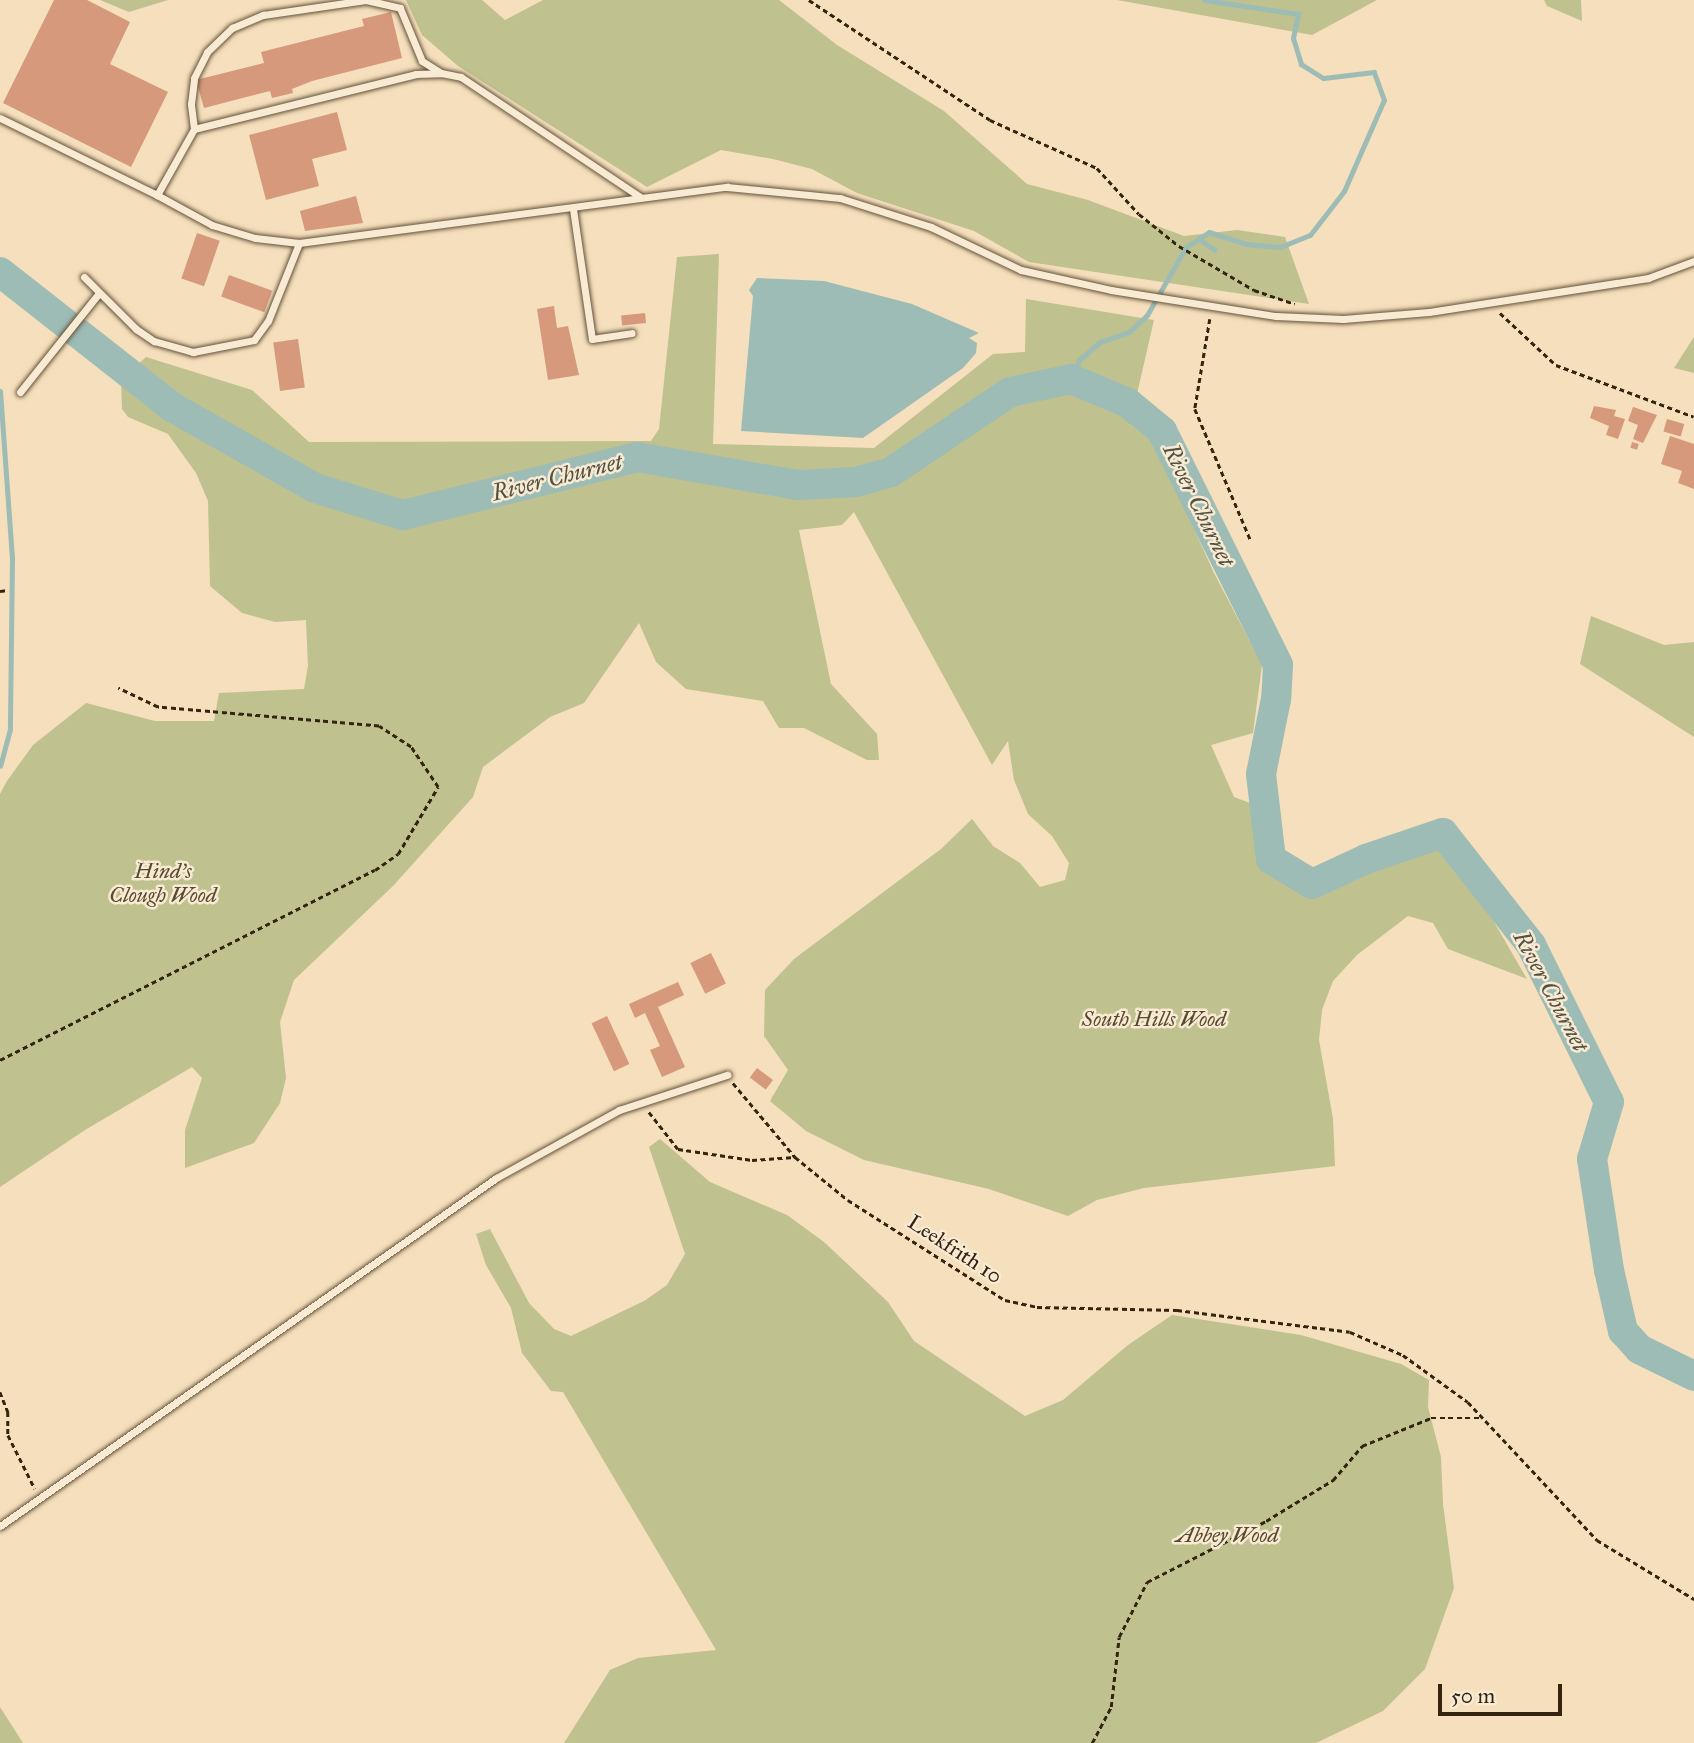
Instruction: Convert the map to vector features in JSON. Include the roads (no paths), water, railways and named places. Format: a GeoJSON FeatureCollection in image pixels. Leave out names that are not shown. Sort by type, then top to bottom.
{"type":"FeatureCollection","features":[{"type":"Feature","properties":{"kind":"lane"},"geometry":{"type":"LineString","coordinates":[[157,195],[194,129],[191,104],[194,78],[207,51],[232,28],[263,15],[340,1],[366,0],[400,8],[422,61],[441,73]]}},
{"type":"Feature","properties":{"kind":"lane"},"geometry":{"type":"LineString","coordinates":[[194,129],[416,74],[441,73],[461,77],[640,197]]}},
{"type":"Feature","properties":{"kind":"lane"},"geometry":{"type":"LineString","coordinates":[[0,118],[212,225],[255,238],[299,243],[727,187],[840,198],[931,227],[1021,270],[1111,290],[1315,318],[1429,312],[1648,278],[1694,261]]}},
{"type":"Feature","properties":{"kind":"lane"},"geometry":{"type":"LineString","coordinates":[[573,209],[592,339],[632,333]]}},
{"type":"Feature","properties":{"kind":"lane"},"geometry":{"type":"LineString","coordinates":[[84,277],[154,341],[193,352],[227,347],[254,340],[268,321],[299,243]]}},
{"type":"Feature","properties":{"kind":"lane"},"geometry":{"type":"LineString","coordinates":[[20,392],[99,293]]}},
{"type":"Feature","properties":{"kind":"lane"},"geometry":{"type":"LineString","coordinates":[[0,1526],[496,1178],[619,1110],[643,1106],[727,1075]]}},
{"type":"Feature","properties":{"kind":"water"},"geometry":{"type":"Polygon","coordinates":[[[757,278],[824,281],[912,304],[979,333],[969,338],[977,343],[976,353],[963,368],[863,438],[741,431],[753,296],[749,290],[757,278]]]}},
{"type":"Feature","properties":{"kind":"waterway"},"geometry":{"type":"LineString","coordinates":[[1071,379],[1079,360],[1100,342],[1129,332],[1147,315],[1186,247],[1209,232],[1245,244],[1280,247],[1310,235],[1344,191],[1384,100],[1374,72],[1323,78],[1301,64],[1293,38],[1298,14],[1204,0]]}},
{"type":"Feature","properties":{"kind":"waterway"},"geometry":{"type":"LineString","coordinates":[[1199,239],[1215,250]]}},
{"type":"Feature","properties":{"kind":"waterway","name":"River Churnet"},"geometry":{"type":"LineString","coordinates":[[0,272],[172,407],[315,488],[403,515],[637,457],[798,485],[856,482],[891,472],[1010,392],[1071,379],[1128,403],[1162,431],[1278,665],[1276,699],[1261,774],[1271,859],[1312,884],[1366,859],[1443,833],[1531,945],[1609,1102],[1592,1159],[1609,1270],[1623,1331],[1639,1349],[1694,1376]]}},
{"type":"Feature","properties":{"kind":"waterway"},"geometry":{"type":"LineString","coordinates":[[0,391],[12,557],[10,729],[0,766]]}},
{"type":"Feature","properties":{"kind":"park label","name":"Hind's Clough Wood"},"geometry":{"type":"Point","coordinates":[163,883]}},
{"type":"Feature","properties":{"kind":"park label","name":"South Hills Wood"},"geometry":{"type":"Point","coordinates":[1154,1019]}},
{"type":"Feature","properties":{"kind":"park label","name":"Abbey Wood"},"geometry":{"type":"Point","coordinates":[1227,1535]}}]}
